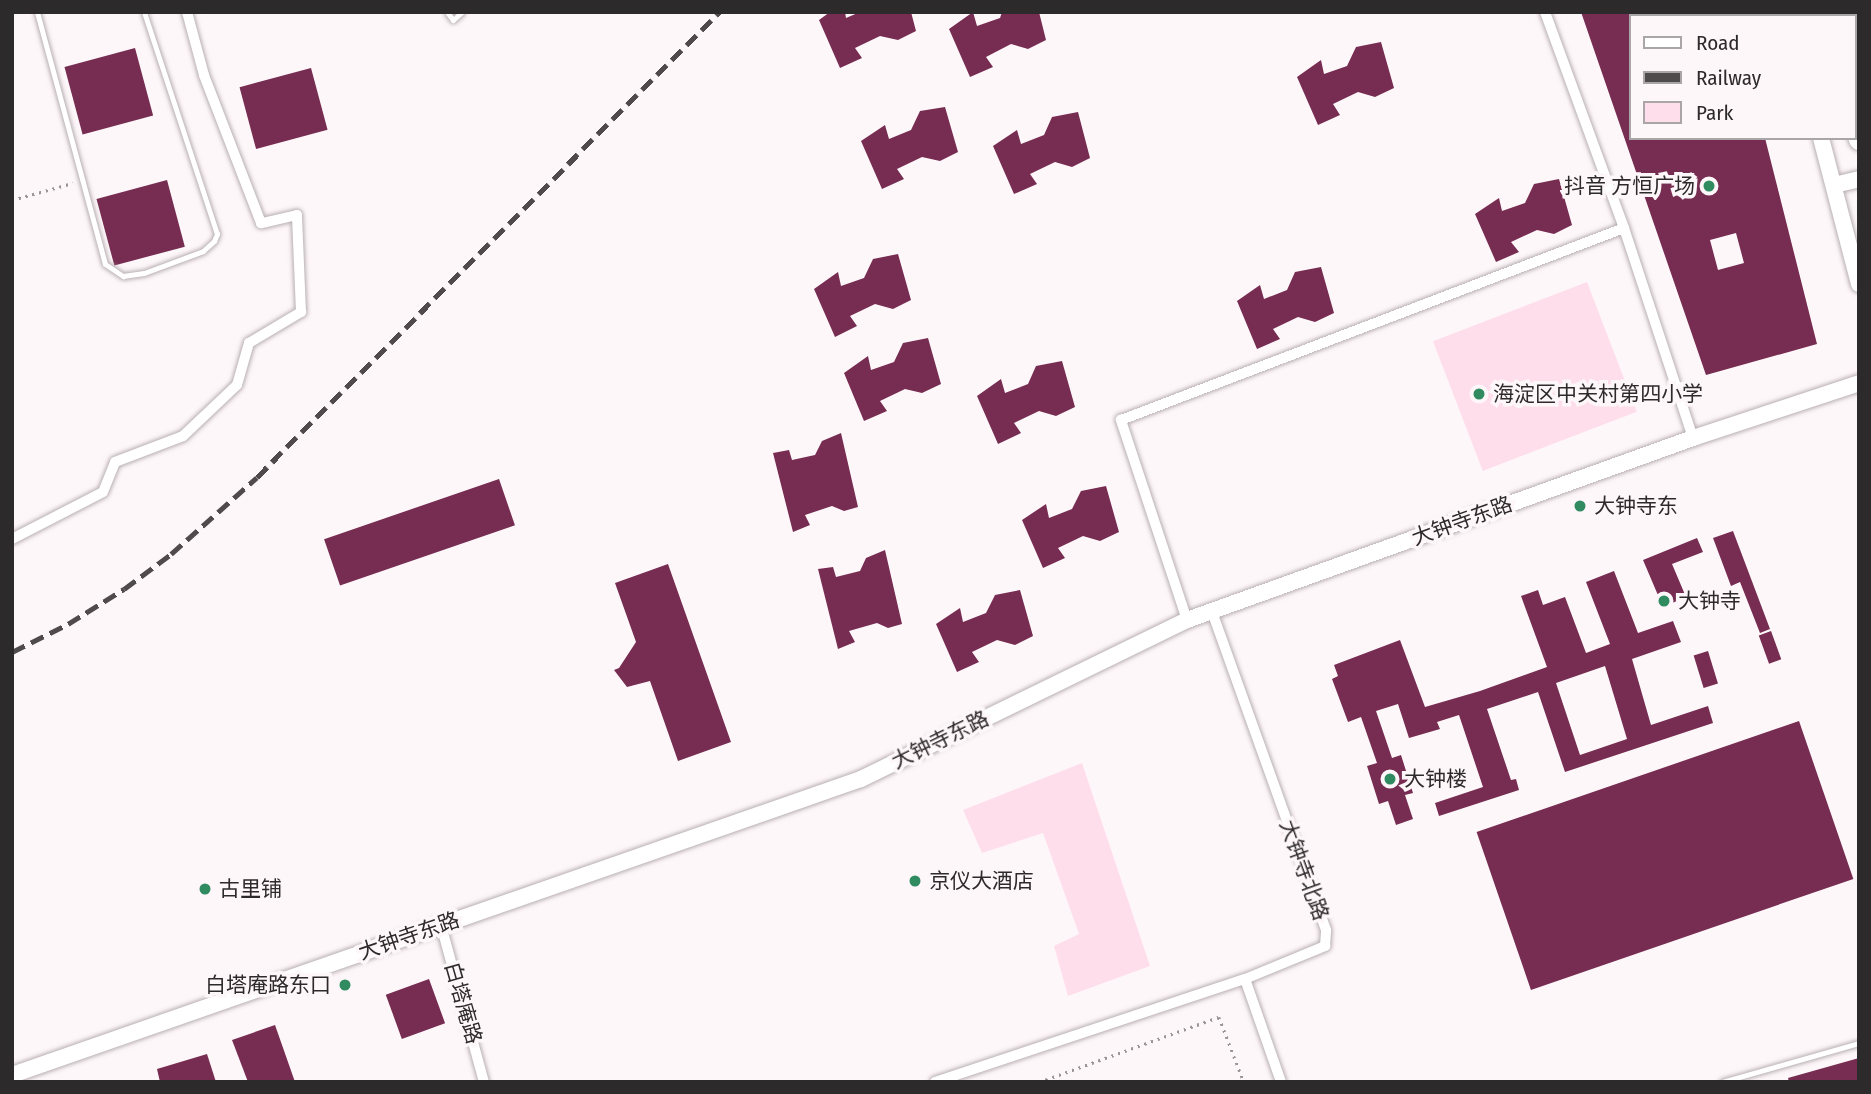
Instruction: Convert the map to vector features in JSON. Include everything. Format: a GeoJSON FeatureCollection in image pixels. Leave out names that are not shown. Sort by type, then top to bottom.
{"type":"FeatureCollection","features":[{"type":"Feature","properties":{"kind":"highway"},"geometry":{"type":"LineString","coordinates":[[1857,12],[1859,19]]}},
{"type":"Feature","properties":{"kind":"street"},"geometry":{"type":"LineString","coordinates":[[12,539],[103,492],[115,461],[183,436],[237,385],[249,343],[301,312],[297,215],[261,223],[204,75],[187,12]]}},
{"type":"Feature","properties":{"kind":"street"},"geometry":{"type":"LineString","coordinates":[[1545,12],[1624,228],[1693,438]]}},
{"type":"Feature","properties":{"kind":"street"},"geometry":{"type":"LineString","coordinates":[[1823,140],[1859,284]]}},
{"type":"Feature","properties":{"kind":"street"},"geometry":{"type":"LineString","coordinates":[[1834,185],[1859,179]]}},
{"type":"Feature","properties":{"kind":"street"},"geometry":{"type":"LineString","coordinates":[[1187,620],[1121,420],[1624,228]]}},
{"type":"Feature","properties":{"kind":"street","name":"大钟寺东路"},"geometry":{"type":"LineString","coordinates":[[12,1075],[861,779],[1187,620],[1693,438],[1859,383]]}},
{"type":"Feature","properties":{"kind":"street","name":"大钟寺北路"},"geometry":{"type":"LineString","coordinates":[[1212,611],[1326,930],[1325,946],[1245,979]]}},
{"type":"Feature","properties":{"kind":"street","name":"白塔庵路"},"geometry":{"type":"LineString","coordinates":[[441,925],[484,1082]]}},
{"type":"Feature","properties":{"kind":"street"},"geometry":{"type":"LineString","coordinates":[[935,1082],[1245,979],[1281,1082]]}},
{"type":"Feature","properties":{"kind":"lane"},"geometry":{"type":"LineString","coordinates":[[37,12],[105,264],[123,276],[144,273],[203,251],[214,241],[215,226],[144,12]]}},
{"type":"Feature","properties":{"kind":"lane"},"geometry":{"type":"LineString","coordinates":[[447,12],[453,20],[462,12]]}},
{"type":"Feature","properties":{"kind":"lane"},"geometry":{"type":"LineString","coordinates":[[1722,1082],[1859,1043]]}},
{"type":"Feature","properties":{"kind":"path"},"geometry":{"type":"LineString","coordinates":[[12,200],[82,181]]}},
{"type":"Feature","properties":{"kind":"path"},"geometry":{"type":"LineString","coordinates":[[1039,1082],[1219,1017],[1244,1082]]}},
{"type":"Feature","properties":{"kind":"green space"},"geometry":{"type":"Polygon","coordinates":[[[1587,282],[1637,412],[1483,471],[1433,341],[1587,282]]]}},
{"type":"Feature","properties":{"kind":"green space"},"geometry":{"type":"Polygon","coordinates":[[[1082,763],[1150,966],[1068,996],[1054,946],[1079,934],[1043,833],[982,853],[963,810],[1082,763]]]}},
{"type":"Feature","properties":{"kind":"building"},"geometry":{"type":"Polygon","coordinates":[[[830,12],[845,12],[846,18],[860,12],[911,12],[916,31],[898,40],[880,36],[855,48],[862,58],[840,68],[819,20],[830,12]]]}},
{"type":"Feature","properties":{"kind":"building"},"geometry":{"type":"Polygon","coordinates":[[[973,12],[977,26],[1000,18],[1002,12],[1039,12],[1046,40],[1028,49],[1011,44],[986,57],[993,67],[970,77],[949,29],[973,12]]]}},
{"type":"Feature","properties":{"kind":"building","name":"抖音 方恒广场"},"geometry":{"type":"Polygon","coordinates":[[[1581,12],[1631,12],[1630,140],[1766,140],[1817,344],[1706,375],[1581,12]],[[1736,233],[1710,240],[1718,270],[1744,263],[1736,233]]]}},
{"type":"Feature","properties":{"kind":"building"},"geometry":{"type":"Polygon","coordinates":[[[1381,42],[1394,88],[1375,97],[1358,92],[1333,104],[1340,115],[1318,125],[1297,77],[1321,60],[1324,74],[1347,66],[1356,47],[1381,42]]]}},
{"type":"Feature","properties":{"kind":"building"},"geometry":{"type":"Polygon","coordinates":[[[135,48],[153,116],[83,135],[64,67],[135,48]]]}},
{"type":"Feature","properties":{"kind":"building"},"geometry":{"type":"Polygon","coordinates":[[[311,68],[328,130],[256,149],[240,87],[311,68]]]}},
{"type":"Feature","properties":{"kind":"building"},"geometry":{"type":"Polygon","coordinates":[[[945,107],[958,152],[940,161],[922,157],[897,169],[904,179],[882,189],[861,141],[885,125],[889,139],[911,130],[920,111],[945,107]]]}},
{"type":"Feature","properties":{"kind":"building"},"geometry":{"type":"Polygon","coordinates":[[[1078,112],[1090,158],[1072,167],[1055,162],[1030,174],[1037,184],[1014,194],[993,146],[1017,130],[1021,144],[1044,135],[1052,117],[1078,112]]]}},
{"type":"Feature","properties":{"kind":"building"},"geometry":{"type":"Polygon","coordinates":[[[1559,179],[1572,225],[1554,234],[1537,230],[1511,242],[1519,252],[1496,262],[1475,214],[1499,198],[1502,211],[1525,203],[1534,184],[1559,179]]]}},
{"type":"Feature","properties":{"kind":"building"},"geometry":{"type":"Polygon","coordinates":[[[167,180],[185,247],[114,266],[96,199],[167,180]]]}},
{"type":"Feature","properties":{"kind":"building"},"geometry":{"type":"Polygon","coordinates":[[[898,254],[911,300],[893,309],[875,304],[850,316],[857,326],[835,337],[814,289],[838,272],[841,286],[864,278],[873,259],[898,254]]]}},
{"type":"Feature","properties":{"kind":"building"},"geometry":{"type":"Polygon","coordinates":[[[1321,267],[1334,313],[1315,322],[1298,317],[1273,329],[1280,339],[1257,349],[1237,301],[1260,285],[1264,299],[1287,290],[1295,272],[1321,267]]]}},
{"type":"Feature","properties":{"kind":"building"},"geometry":{"type":"Polygon","coordinates":[[[928,338],[941,384],[922,393],[905,389],[880,401],[887,411],[864,421],[844,373],[868,356],[871,370],[894,362],[903,343],[928,338]]]}},
{"type":"Feature","properties":{"kind":"building"},"geometry":{"type":"Polygon","coordinates":[[[1062,361],[1075,407],[1056,416],[1039,411],[1014,423],[1021,433],[998,444],[977,396],[1001,379],[1005,393],[1028,384],[1036,366],[1062,361]]]}},
{"type":"Feature","properties":{"kind":"building"},"geometry":{"type":"Polygon","coordinates":[[[841,433],[858,507],[844,511],[832,506],[805,515],[810,525],[793,532],[773,453],[789,450],[792,460],[815,455],[822,441],[841,433]]]}},
{"type":"Feature","properties":{"kind":"building"},"geometry":{"type":"Polygon","coordinates":[[[499,479],[515,525],[340,586],[324,539],[499,479]]]}},
{"type":"Feature","properties":{"kind":"building"},"geometry":{"type":"Polygon","coordinates":[[[1106,486],[1119,532],[1100,541],[1083,536],[1058,548],[1065,558],[1043,568],[1022,520],[1046,504],[1049,518],[1072,509],[1081,491],[1106,486]]]}},
{"type":"Feature","properties":{"kind":"building"},"geometry":{"type":"Polygon","coordinates":[[[1733,531],[1770,629],[1760,633],[1740,582],[1731,586],[1713,538],[1733,531]]]}},
{"type":"Feature","properties":{"kind":"building"},"geometry":{"type":"Polygon","coordinates":[[[1697,538],[1703,552],[1672,564],[1686,597],[1663,607],[1643,560],[1697,538]]]}},
{"type":"Feature","properties":{"kind":"building"},"geometry":{"type":"Polygon","coordinates":[[[885,550],[902,624],[888,628],[877,623],[849,631],[855,642],[838,649],[818,569],[833,567],[836,577],[860,571],[866,558],[885,550]]]}},
{"type":"Feature","properties":{"kind":"building"},"geometry":{"type":"Polygon","coordinates":[[[668,564],[731,742],[678,761],[650,681],[627,687],[614,670],[619,668],[636,642],[615,583],[668,564]]]}},
{"type":"Feature","properties":{"kind":"building"},"geometry":{"type":"Polygon","coordinates":[[[1614,571],[1638,633],[1673,621],[1681,642],[1632,659],[1651,725],[1708,706],[1713,723],[1565,772],[1538,692],[1487,709],[1511,780],[1516,779],[1519,790],[1439,816],[1435,803],[1483,787],[1459,715],[1437,722],[1440,729],[1409,738],[1398,704],[1376,711],[1392,758],[1401,755],[1413,793],[1405,795],[1413,819],[1396,825],[1388,801],[1379,804],[1367,766],[1377,763],[1361,717],[1348,722],[1332,679],[1338,676],[1334,665],[1400,640],[1425,707],[1480,691],[1547,667],[1521,596],[1538,590],[1543,605],[1565,597],[1586,653],[1610,644],[1586,582],[1614,571]],[[1605,666],[1556,683],[1580,755],[1627,739],[1605,666]]]}},
{"type":"Feature","properties":{"kind":"building"},"geometry":{"type":"Polygon","coordinates":[[[1020,590],[1033,636],[1015,645],[997,640],[972,652],[979,662],[957,672],[936,624],[960,608],[963,622],[986,613],[995,595],[1020,590]]]}},
{"type":"Feature","properties":{"kind":"building"},"geometry":{"type":"Polygon","coordinates":[[[1771,631],[1781,659],[1769,664],[1759,635],[1771,631]]]}},
{"type":"Feature","properties":{"kind":"building"},"geometry":{"type":"Polygon","coordinates":[[[1708,651],[1718,684],[1704,688],[1694,655],[1708,651]]]}},
{"type":"Feature","properties":{"kind":"building"},"geometry":{"type":"Polygon","coordinates":[[[1799,721],[1853,879],[1531,990],[1477,832],[1799,721]]]}},
{"type":"Feature","properties":{"kind":"building"},"geometry":{"type":"Polygon","coordinates":[[[429,979],[445,1023],[402,1039],[386,995],[429,979]]]}},
{"type":"Feature","properties":{"kind":"building"},"geometry":{"type":"Polygon","coordinates":[[[275,1025],[295,1082],[248,1082],[232,1040],[275,1025]]]}},
{"type":"Feature","properties":{"kind":"building"},"geometry":{"type":"Polygon","coordinates":[[[207,1054],[216,1082],[160,1082],[157,1069],[207,1054]]]}},
{"type":"Feature","properties":{"kind":"building"},"geometry":{"type":"Polygon","coordinates":[[[1859,1058],[1859,1082],[1789,1082],[1788,1078],[1859,1058]]]}},
{"type":"Feature","properties":{"kind":"railway"},"geometry":{"type":"LineString","coordinates":[[12,652],[68,624],[124,589],[171,554],[257,477],[719,12]]}},
{"type":"Feature","properties":{"kind":"place","name":"抖音 方恒广场"},"geometry":{"type":"Point","coordinates":[1709,186]}},
{"type":"Feature","properties":{"kind":"place","name":"海淀区中关村第四小学"},"geometry":{"type":"Point","coordinates":[1479,394]}},
{"type":"Feature","properties":{"kind":"place","name":"大钟寺东"},"geometry":{"type":"Point","coordinates":[1580,506]}},
{"type":"Feature","properties":{"kind":"place","name":"大钟寺"},"geometry":{"type":"Point","coordinates":[1664,601]}},
{"type":"Feature","properties":{"kind":"place","name":"大钟楼"},"geometry":{"type":"Point","coordinates":[1390,779]}},
{"type":"Feature","properties":{"kind":"place","name":"京仪大酒店"},"geometry":{"type":"Point","coordinates":[915,881]}},
{"type":"Feature","properties":{"kind":"place","name":"古里铺"},"geometry":{"type":"Point","coordinates":[205,889]}},
{"type":"Feature","properties":{"kind":"place","name":"白塔庵路东口"},"geometry":{"type":"Point","coordinates":[345,985]}}]}
